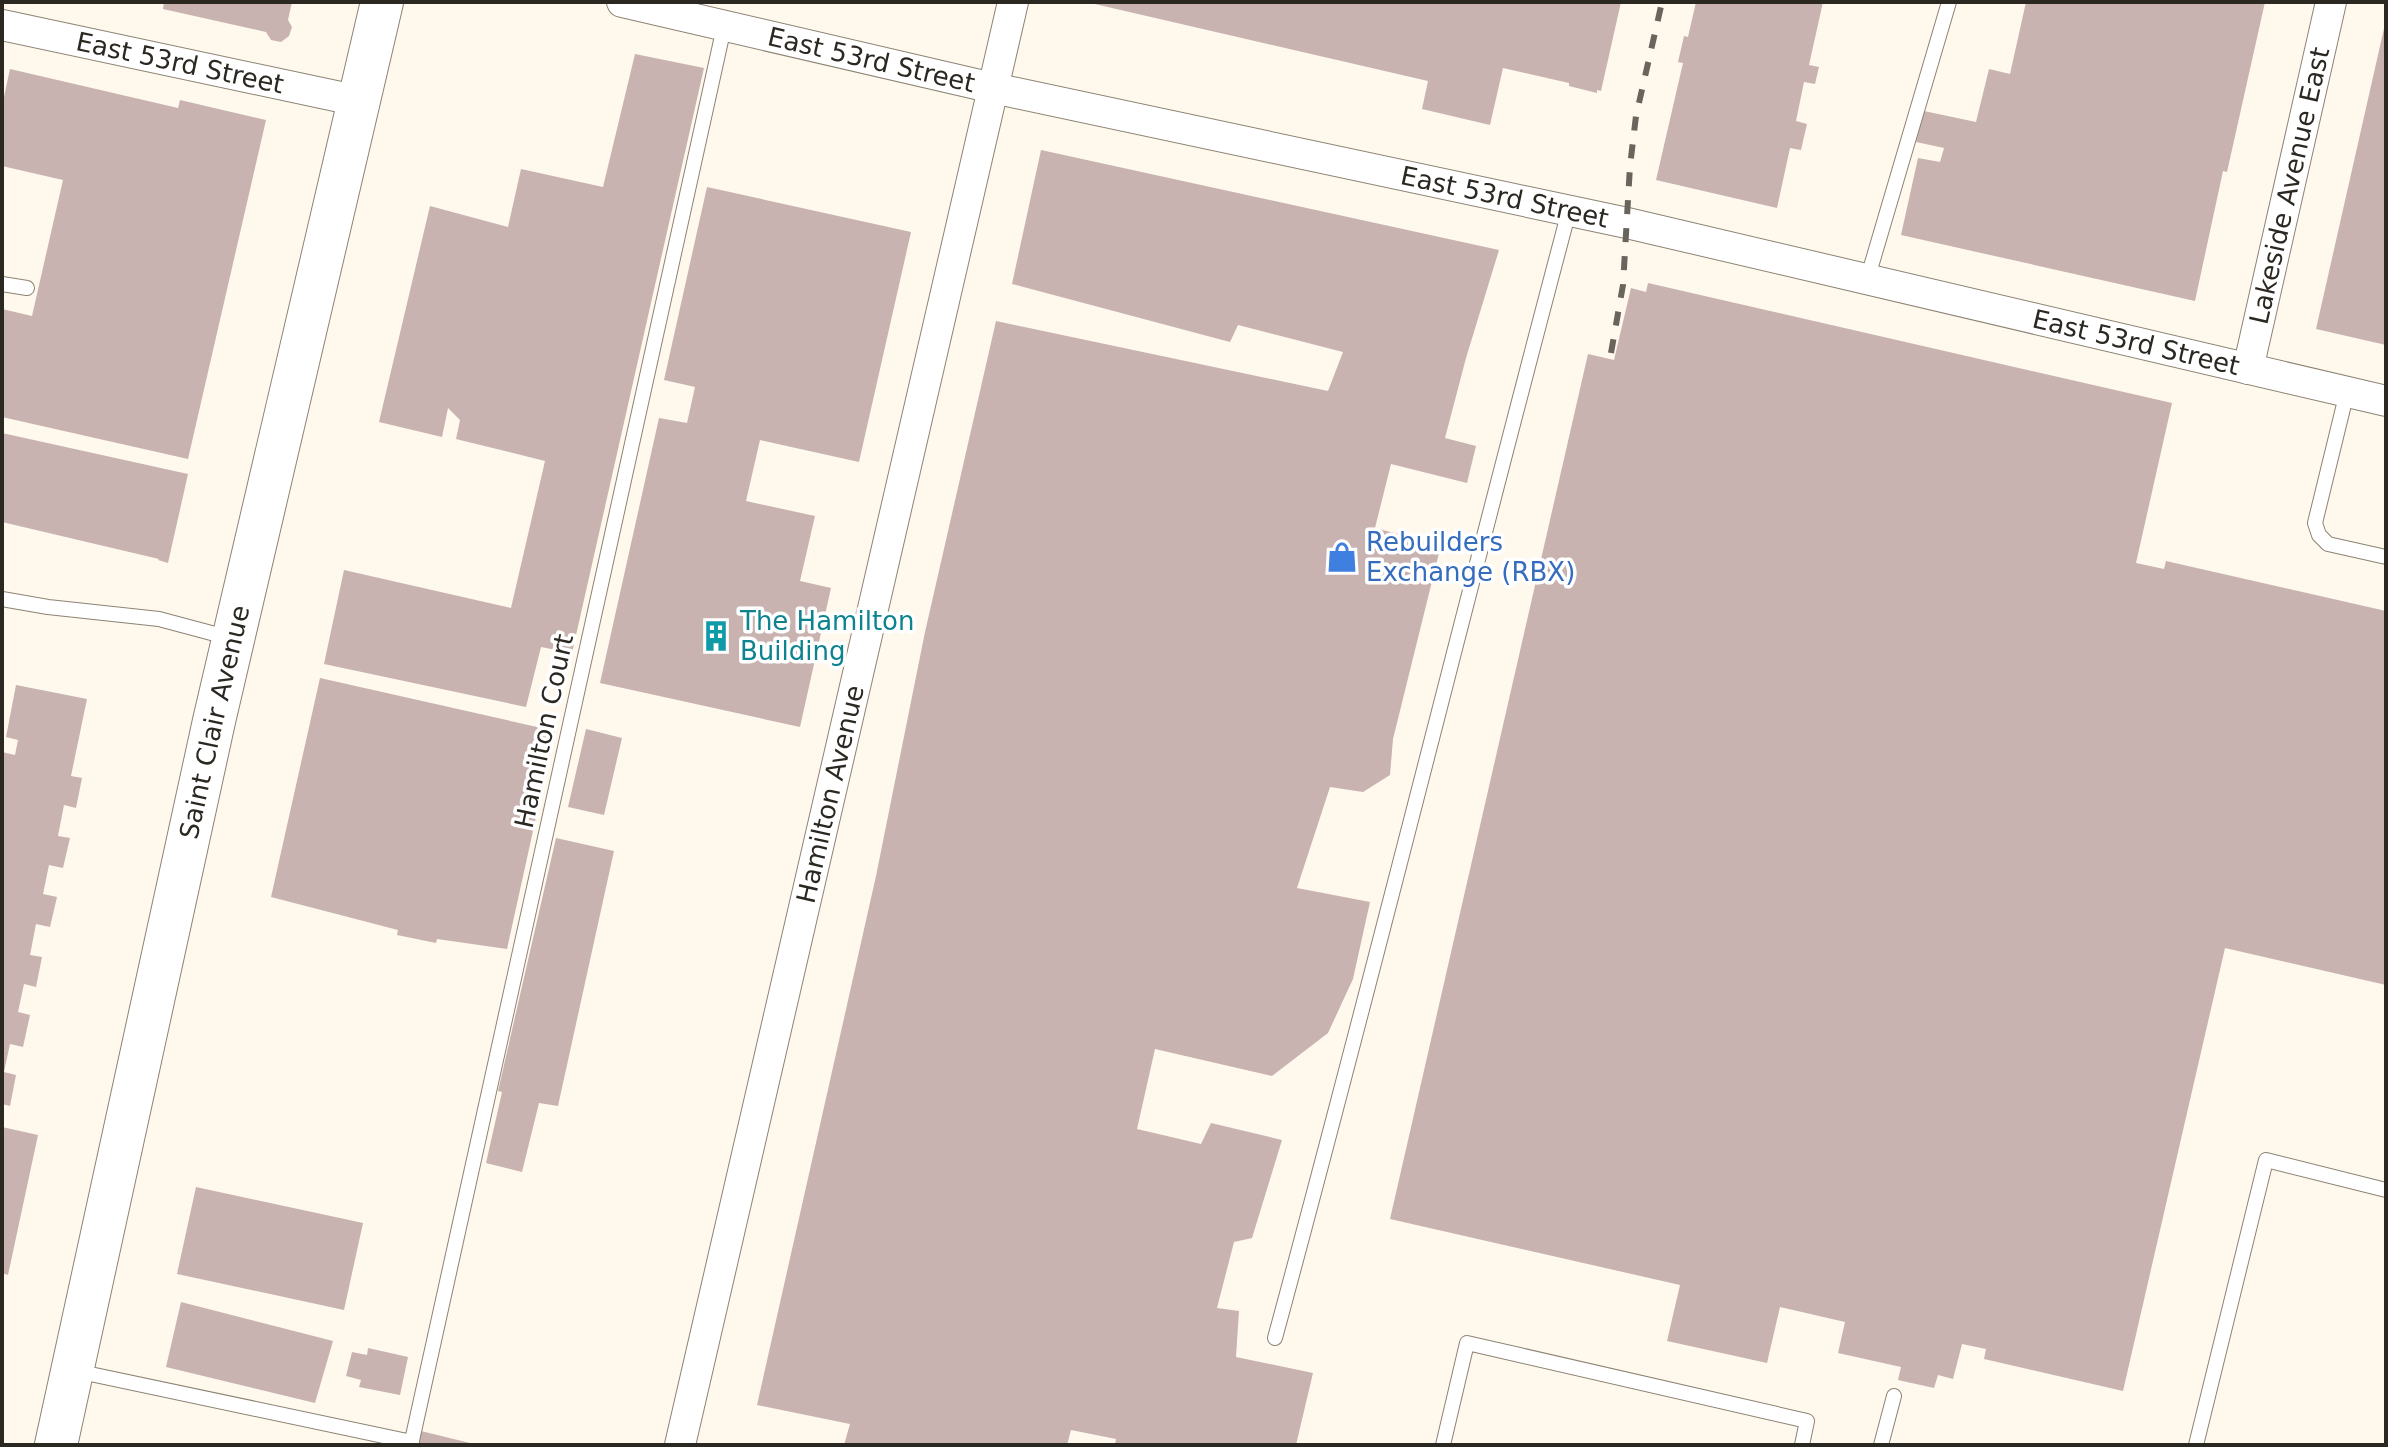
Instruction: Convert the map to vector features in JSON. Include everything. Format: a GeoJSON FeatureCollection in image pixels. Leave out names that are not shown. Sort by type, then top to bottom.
{"type":"FeatureCollection","features":[{"type":"Feature","properties":{"kind":"main road","name":"Saint Clair Avenue"},"geometry":{"type":"LineString","coordinates":[[56,1445],[233,639],[382,2]]}},
{"type":"Feature","properties":{"kind":"street","name":"East 53rd Street"},"geometry":{"type":"LineString","coordinates":[[622,2],[993,88],[1569,211],[2386,401]]}},
{"type":"Feature","properties":{"kind":"street","name":"Hamilton Avenue"},"geometry":{"type":"LineString","coordinates":[[680,1445],[1013,2]]}},
{"type":"Feature","properties":{"kind":"street","name":"Lakeside Avenue East"},"geometry":{"type":"LineString","coordinates":[[2248,369],[2331,2]]}},
{"type":"Feature","properties":{"kind":"street","name":"East 53rd Street"},"geometry":{"type":"LineString","coordinates":[[2,25],[359,101]]}},
{"type":"Feature","properties":{"kind":"lane"},"geometry":{"type":"LineString","coordinates":[[1867,280],[1949,2]]}},
{"type":"Feature","properties":{"kind":"lane","name":"Hamilton Court"},"geometry":{"type":"LineString","coordinates":[[411,1444],[724,27]]}},
{"type":"Feature","properties":{"kind":"lane"},"geometry":{"type":"LineString","coordinates":[[1275,1338],[1339,1104],[1569,211]]}},
{"type":"Feature","properties":{"kind":"lane"},"geometry":{"type":"LineString","coordinates":[[2,284],[27,288]]}},
{"type":"Feature","properties":{"kind":"lane"},"geometry":{"type":"LineString","coordinates":[[2347,392],[2315,523],[2319,535],[2328,544],[2386,557]]}},
{"type":"Feature","properties":{"kind":"lane"},"geometry":{"type":"LineString","coordinates":[[2,599],[159,619],[233,639]]}},
{"type":"Feature","properties":{"kind":"lane"},"geometry":{"type":"LineString","coordinates":[[2196,1445],[2266,1160],[2386,1190]]}},
{"type":"Feature","properties":{"kind":"lane"},"geometry":{"type":"LineString","coordinates":[[1443,1445],[1467,1343],[1807,1421],[1802,1445]]}},
{"type":"Feature","properties":{"kind":"lane"},"geometry":{"type":"LineString","coordinates":[[72,1370],[411,1444]]}},
{"type":"Feature","properties":{"kind":"lane"},"geometry":{"type":"LineString","coordinates":[[1881,1445],[1894,1396]]}},
{"type":"Feature","properties":{"kind":"building"},"geometry":{"type":"Polygon","coordinates":[[[164,2],[292,2],[288,20],[292,27],[289,36],[281,42],[271,40],[266,32],[163,9],[164,2]]]}},
{"type":"Feature","properties":{"kind":"building"},"geometry":{"type":"Polygon","coordinates":[[[1086,2],[1621,2],[1601,91],[1597,90],[1597,93],[1569,86],[1569,83],[1503,68],[1490,125],[1422,109],[1428,81],[1086,2]]]}},
{"type":"Feature","properties":{"kind":"building"},"geometry":{"type":"Polygon","coordinates":[[[1696,2],[1823,2],[1809,65],[1819,67],[1815,84],[1804,82],[1796,121],[1807,124],[1801,150],[1790,148],[1777,208],[1656,180],[1683,63],[1678,62],[1696,2]]]}},
{"type":"Feature","properties":{"kind":"building"},"geometry":{"type":"Polygon","coordinates":[[[2026,2],[2265,2],[2195,301],[1901,235],[1918,158],[1940,162],[1944,148],[1916,142],[1924,111],[1976,122],[1989,69],[2010,74],[2026,2]]]}},
{"type":"Feature","properties":{"kind":"building"},"geometry":{"type":"Polygon","coordinates":[[[2386,24],[2386,345],[2316,329],[2386,24]]]}},
{"type":"Feature","properties":{"kind":"building"},"geometry":{"type":"Polygon","coordinates":[[[635,54],[704,68],[572,653],[541,647],[526,707],[324,664],[344,570],[511,608],[545,461],[456,439],[460,420],[448,408],[442,437],[379,422],[430,206],[508,227],[521,169],[603,187],[635,54]]]}},
{"type":"Feature","properties":{"kind":"building"},"geometry":{"type":"Polygon","coordinates":[[[10,69],[178,108],[180,100],[266,120],[188,459],[2,417],[2,309],[32,316],[63,180],[2,166],[2,106],[10,69]]]}},
{"type":"Feature","properties":{"kind":"building"},"geometry":{"type":"Polygon","coordinates":[[[1041,150],[1499,250],[1445,438],[1476,446],[1467,483],[1391,464],[1375,528],[1441,545],[1393,739],[1390,775],[1363,792],[1330,787],[1297,888],[1370,902],[1353,979],[1328,1033],[1272,1076],[1155,1049],[1137,1129],[1201,1144],[1211,1123],[1282,1140],[1252,1238],[1234,1242],[1217,1308],[1239,1311],[1236,1357],[1313,1373],[1296,1445],[1115,1445],[1116,1439],[1071,1430],[1067,1445],[844,1445],[850,1424],[757,1405],[996,321],[1328,391],[1343,352],[1238,325],[1230,342],[1012,284],[1041,150]]]}},
{"type":"Feature","properties":{"kind":"building"},"geometry":{"type":"Polygon","coordinates":[[[707,187],[911,232],[859,462],[760,440],[746,501],[815,516],[800,581],[831,588],[800,727],[600,683],[659,418],[687,423],[695,387],[664,380],[707,187]]]}},
{"type":"Feature","properties":{"kind":"building"},"geometry":{"type":"Polygon","coordinates":[[[1648,283],[2172,403],[2136,563],[2164,569],[2166,561],[2386,611],[2386,985],[2225,948],[2123,1391],[1984,1359],[1986,1349],[1962,1344],[1953,1379],[1938,1375],[1934,1388],[1898,1380],[1901,1367],[1838,1353],[1845,1322],[1780,1307],[1767,1363],[1667,1341],[1680,1285],[1390,1219],[1588,354],[1614,360],[1631,288],[1646,292],[1648,283]]]}},
{"type":"Feature","properties":{"kind":"building"},"geometry":{"type":"Polygon","coordinates":[[[2,433],[188,474],[168,563],[2,522],[2,433]]]}},
{"type":"Feature","properties":{"kind":"building"},"geometry":{"type":"Polygon","coordinates":[[[320,678],[555,731],[507,949],[437,939],[436,943],[397,935],[398,930],[271,897],[320,678]]]}},
{"type":"Feature","properties":{"kind":"building"},"geometry":{"type":"Polygon","coordinates":[[[16,685],[87,699],[71,776],[82,778],[76,808],[64,805],[58,836],[70,838],[63,868],[49,865],[43,894],[57,897],[50,927],[36,924],[30,955],[42,957],[36,987],[24,984],[18,1012],[30,1015],[23,1047],[10,1044],[4,1072],[16,1075],[10,1106],[2,1104],[2,752],[15,755],[18,740],[6,737],[16,685]]]}},
{"type":"Feature","properties":{"kind":"building"},"geometry":{"type":"Polygon","coordinates":[[[586,729],[622,738],[604,815],[568,807],[586,729]]]}},
{"type":"Feature","properties":{"kind":"building"},"geometry":{"type":"Polygon","coordinates":[[[556,838],[614,851],[558,1106],[539,1103],[522,1172],[486,1163],[502,1092],[498,1091],[556,838]]]}},
{"type":"Feature","properties":{"kind":"building"},"geometry":{"type":"Polygon","coordinates":[[[2,1127],[38,1135],[8,1275],[2,1273],[2,1127]]]}},
{"type":"Feature","properties":{"kind":"building"},"geometry":{"type":"Polygon","coordinates":[[[196,1187],[363,1223],[344,1310],[177,1274],[196,1187]]]}},
{"type":"Feature","properties":{"kind":"building"},"geometry":{"type":"Polygon","coordinates":[[[181,1302],[333,1341],[315,1403],[166,1367],[181,1302]]]}},
{"type":"Feature","properties":{"kind":"building"},"geometry":{"type":"Polygon","coordinates":[[[368,1348],[408,1357],[400,1395],[359,1387],[361,1380],[346,1376],[352,1352],[367,1355],[368,1348]]]}},
{"type":"Feature","properties":{"kind":"building"},"geometry":{"type":"Polygon","coordinates":[[[421,1431],[474,1444],[474,1445],[418,1445],[421,1431]]]}},
{"type":"Feature","properties":{"kind":"railway"},"geometry":{"type":"LineString","coordinates":[[1611,353],[1623,285],[1636,116],[1662,2]]}},
{"type":"Feature","properties":{"kind":"place","name":"Rebuilders Exchange (RBX)"},"geometry":{"type":"Point","coordinates":[1342,557]}},
{"type":"Feature","properties":{"kind":"place","name":"The Hamilton Building"},"geometry":{"type":"Point","coordinates":[716,636]}}]}
